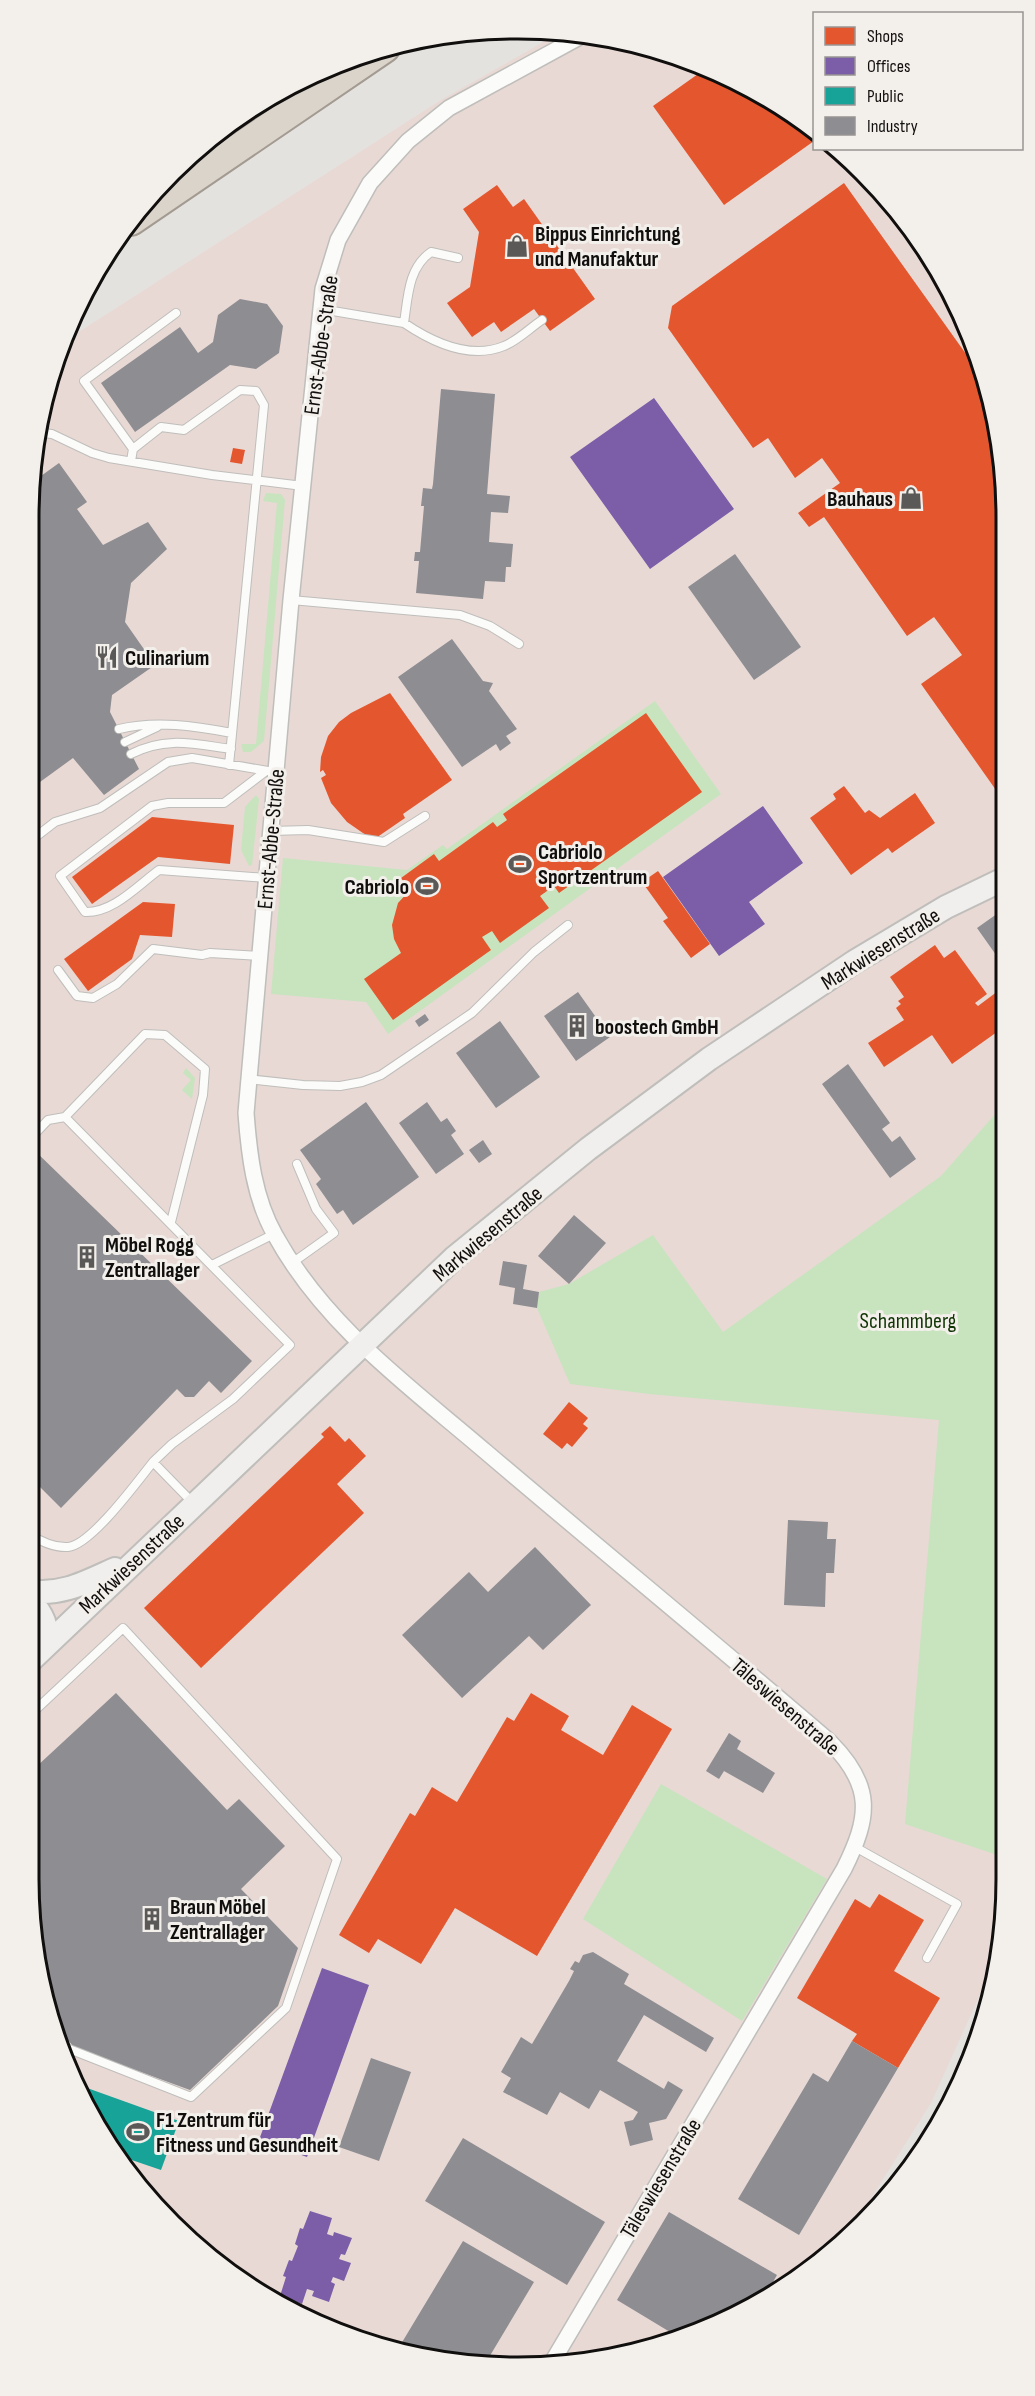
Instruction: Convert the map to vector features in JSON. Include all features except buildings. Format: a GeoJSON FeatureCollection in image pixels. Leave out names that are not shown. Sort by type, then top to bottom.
{"type":"FeatureCollection","features":[{"type":"Feature","properties":{"kind":"highway"},"geometry":{"type":"LineString","coordinates":[[157,203],[355,67]]}},
{"type":"Feature","properties":{"kind":"street","name":"Ernst-Abbe-Straße"},"geometry":{"type":"LineString","coordinates":[[361,1345],[328,1311],[292,1263],[274,1234],[257,1190],[248,1146],[246,1113],[270,831],[271,771],[323,289],[338,240],[370,183],[408,141],[449,108],[569,42]]}},
{"type":"Feature","properties":{"kind":"street","name":"Markwiesenstraße"},"geometry":{"type":"LineString","coordinates":[[39,1649],[455,1257],[530,1195],[700,1066],[854,962],[946,907],[996,883]]}},
{"type":"Feature","properties":{"kind":"street","name":"Täleswiesenstraße"},"geometry":{"type":"LineString","coordinates":[[361,1345],[402,1383],[843,1754],[852,1766],[862,1793],[864,1810],[862,1828],[844,1869],[556,2355]]}},
{"type":"Feature","properties":{"kind":"street"},"geometry":{"type":"LineString","coordinates":[[39,1591],[62,1591],[114,1569],[128,1567]]}},
{"type":"Feature","properties":{"kind":"street"},"geometry":{"type":"LineString","coordinates":[[39,1612],[45,1624],[46,1639],[39,1648]]}},
{"type":"Feature","properties":{"kind":"lane"},"geometry":{"type":"LineString","coordinates":[[404,322],[411,278],[420,259],[431,252],[458,258]]}},
{"type":"Feature","properties":{"kind":"lane"},"geometry":{"type":"LineString","coordinates":[[321,309],[404,322],[449,347],[486,352],[506,346],[542,320]]}},
{"type":"Feature","properties":{"kind":"lane"},"geometry":{"type":"LineString","coordinates":[[133,449],[84,381],[176,313]]}},
{"type":"Feature","properties":{"kind":"lane"},"geometry":{"type":"LineString","coordinates":[[131,461],[133,449],[161,427],[184,430],[240,390],[256,391],[264,405],[229,765]]}},
{"type":"Feature","properties":{"kind":"lane"},"geometry":{"type":"LineString","coordinates":[[46,433],[92,453],[131,461],[212,475],[303,486]]}},
{"type":"Feature","properties":{"kind":"lane"},"geometry":{"type":"LineString","coordinates":[[291,600],[460,615],[496,630],[519,644]]}},
{"type":"Feature","properties":{"kind":"lane"},"geometry":{"type":"LineString","coordinates":[[119,729],[136,725],[175,724],[232,733]]}},
{"type":"Feature","properties":{"kind":"lane"},"geometry":{"type":"LineString","coordinates":[[125,742],[158,726]]}},
{"type":"Feature","properties":{"kind":"lane"},"geometry":{"type":"LineString","coordinates":[[131,754],[159,743],[184,742],[231,749]]}},
{"type":"Feature","properties":{"kind":"lane"},"geometry":{"type":"LineString","coordinates":[[39,834],[55,822],[100,808],[168,762],[192,758],[271,771]]}},
{"type":"Feature","properties":{"kind":"lane"},"geometry":{"type":"LineString","coordinates":[[266,878],[159,870],[115,903],[98,912],[85,912],[60,876],[152,806],[168,802],[224,803],[271,771]]}},
{"type":"Feature","properties":{"kind":"lane"},"geometry":{"type":"LineString","coordinates":[[270,831],[308,830],[384,842],[425,816]]}},
{"type":"Feature","properties":{"kind":"lane"},"geometry":{"type":"LineString","coordinates":[[248,1079],[339,1086],[362,1082],[381,1074],[472,1013],[534,952],[568,926]]}},
{"type":"Feature","properties":{"kind":"lane"},"geometry":{"type":"LineString","coordinates":[[58,970],[77,996],[93,998],[117,984],[153,949],[202,955],[210,952],[259,956]]}},
{"type":"Feature","properties":{"kind":"lane"},"geometry":{"type":"LineString","coordinates":[[39,1129],[48,1120],[65,1117],[145,1034],[165,1035],[205,1069],[203,1095],[171,1222]]}},
{"type":"Feature","properties":{"kind":"lane"},"geometry":{"type":"LineString","coordinates":[[39,1541],[69,1547],[91,1536],[153,1462],[172,1444],[234,1399],[290,1345],[65,1117]]}},
{"type":"Feature","properties":{"kind":"lane"},"geometry":{"type":"LineString","coordinates":[[292,1263],[334,1233],[316,1209],[297,1164]]}},
{"type":"Feature","properties":{"kind":"lane"},"geometry":{"type":"LineString","coordinates":[[212,1265],[274,1234]]}},
{"type":"Feature","properties":{"kind":"lane"},"geometry":{"type":"LineString","coordinates":[[153,1462],[194,1504]]}},
{"type":"Feature","properties":{"kind":"lane"},"geometry":{"type":"LineString","coordinates":[[39,1706],[123,1628],[337,1859],[286,2008],[191,2097],[70,2049]]}},
{"type":"Feature","properties":{"kind":"lane"},"geometry":{"type":"LineString","coordinates":[[855,1847],[957,1904],[927,1958]]}},
{"type":"Feature","properties":{"kind":"shaded area"},"geometry":{"type":"Polygon","coordinates":[[[547,40],[580,43],[641,55],[701,75],[757,103],[809,138],[813,141],[813,150],[823,150],[833,158],[856,179],[897,226],[932,278],[947,306],[960,334],[980,394],[987,424],[995,486],[996,1878],[992,1941],[984,1987],[931,2103],[867,2205],[833,2238],[809,2258],[757,2293],[701,2321],[641,2341],[611,2348],[549,2356],[486,2356],[455,2353],[424,2348],[364,2332],[334,2321],[278,2293],[226,2258],[202,2238],[179,2217],[138,2170],[103,2118],[88,2090],[75,2062],[55,2002],[48,1972],[40,1910],[39,518],[40,486],[48,424],[55,394],[75,334],[441,100],[547,40]]]}},
{"type":"Feature","properties":{"kind":"green space"},"geometry":{"type":"Polygon","coordinates":[[[266,493],[281,494],[285,500],[264,741],[251,752],[243,752],[241,744],[256,744],[277,503],[263,501],[266,493]]]}},
{"type":"Feature","properties":{"kind":"green space","name":"Cabriolo Sportzentrum"},"geometry":{"type":"Polygon","coordinates":[[[655,701],[721,794],[388,1034],[366,1002],[271,994],[283,858],[407,870],[443,845],[447,849],[655,701]]]}},
{"type":"Feature","properties":{"kind":"green space"},"geometry":{"type":"Polygon","coordinates":[[[256,795],[259,799],[252,865],[249,866],[241,850],[245,807],[256,795]]]}},
{"type":"Feature","properties":{"kind":"green space"},"geometry":{"type":"Polygon","coordinates":[[[186,1068],[195,1078],[192,1099],[182,1090],[191,1080],[183,1073],[186,1068]]]}},
{"type":"Feature","properties":{"kind":"green space","name":"Schammberg"},"geometry":{"type":"Polygon","coordinates":[[[996,1113],[996,1855],[905,1824],[939,1420],[649,1394],[570,1384],[537,1308],[539,1292],[569,1284],[653,1235],[723,1332],[941,1176],[996,1113]]]}},
{"type":"Feature","properties":{"kind":"green space"},"geometry":{"type":"Polygon","coordinates":[[[661,1784],[827,1879],[742,2021],[583,1919],[661,1784]]]}},
{"type":"Feature","properties":{"kind":"place","name":"Bippus Einrichtung und Manufaktur"},"geometry":{"type":"Point","coordinates":[517,246]}},
{"type":"Feature","properties":{"kind":"place","name":"Bauhaus"},"geometry":{"type":"Point","coordinates":[911,498]}},
{"type":"Feature","properties":{"kind":"place","name":"Culinarium"},"geometry":{"type":"Point","coordinates":[107,657]}},
{"type":"Feature","properties":{"kind":"place","name":"Cabriolo Sportzentrum"},"geometry":{"type":"Point","coordinates":[520,864]}},
{"type":"Feature","properties":{"kind":"place","name":"Cabriolo"},"geometry":{"type":"Point","coordinates":[427,886]}},
{"type":"Feature","properties":{"kind":"place","name":"boostech GmbH"},"geometry":{"type":"Point","coordinates":[577,1026]}},
{"type":"Feature","properties":{"kind":"place","name":"Möbel Rogg Zentrallager"},"geometry":{"type":"Point","coordinates":[87,1257]}},
{"type":"Feature","properties":{"kind":"place","name":"Braun Möbel Zentrallager"},"geometry":{"type":"Point","coordinates":[152,1919]}},
{"type":"Feature","properties":{"kind":"place","name":"F1 Zentrum für Fitness und Gesundheit"},"geometry":{"type":"Point","coordinates":[138,2132]}}]}
